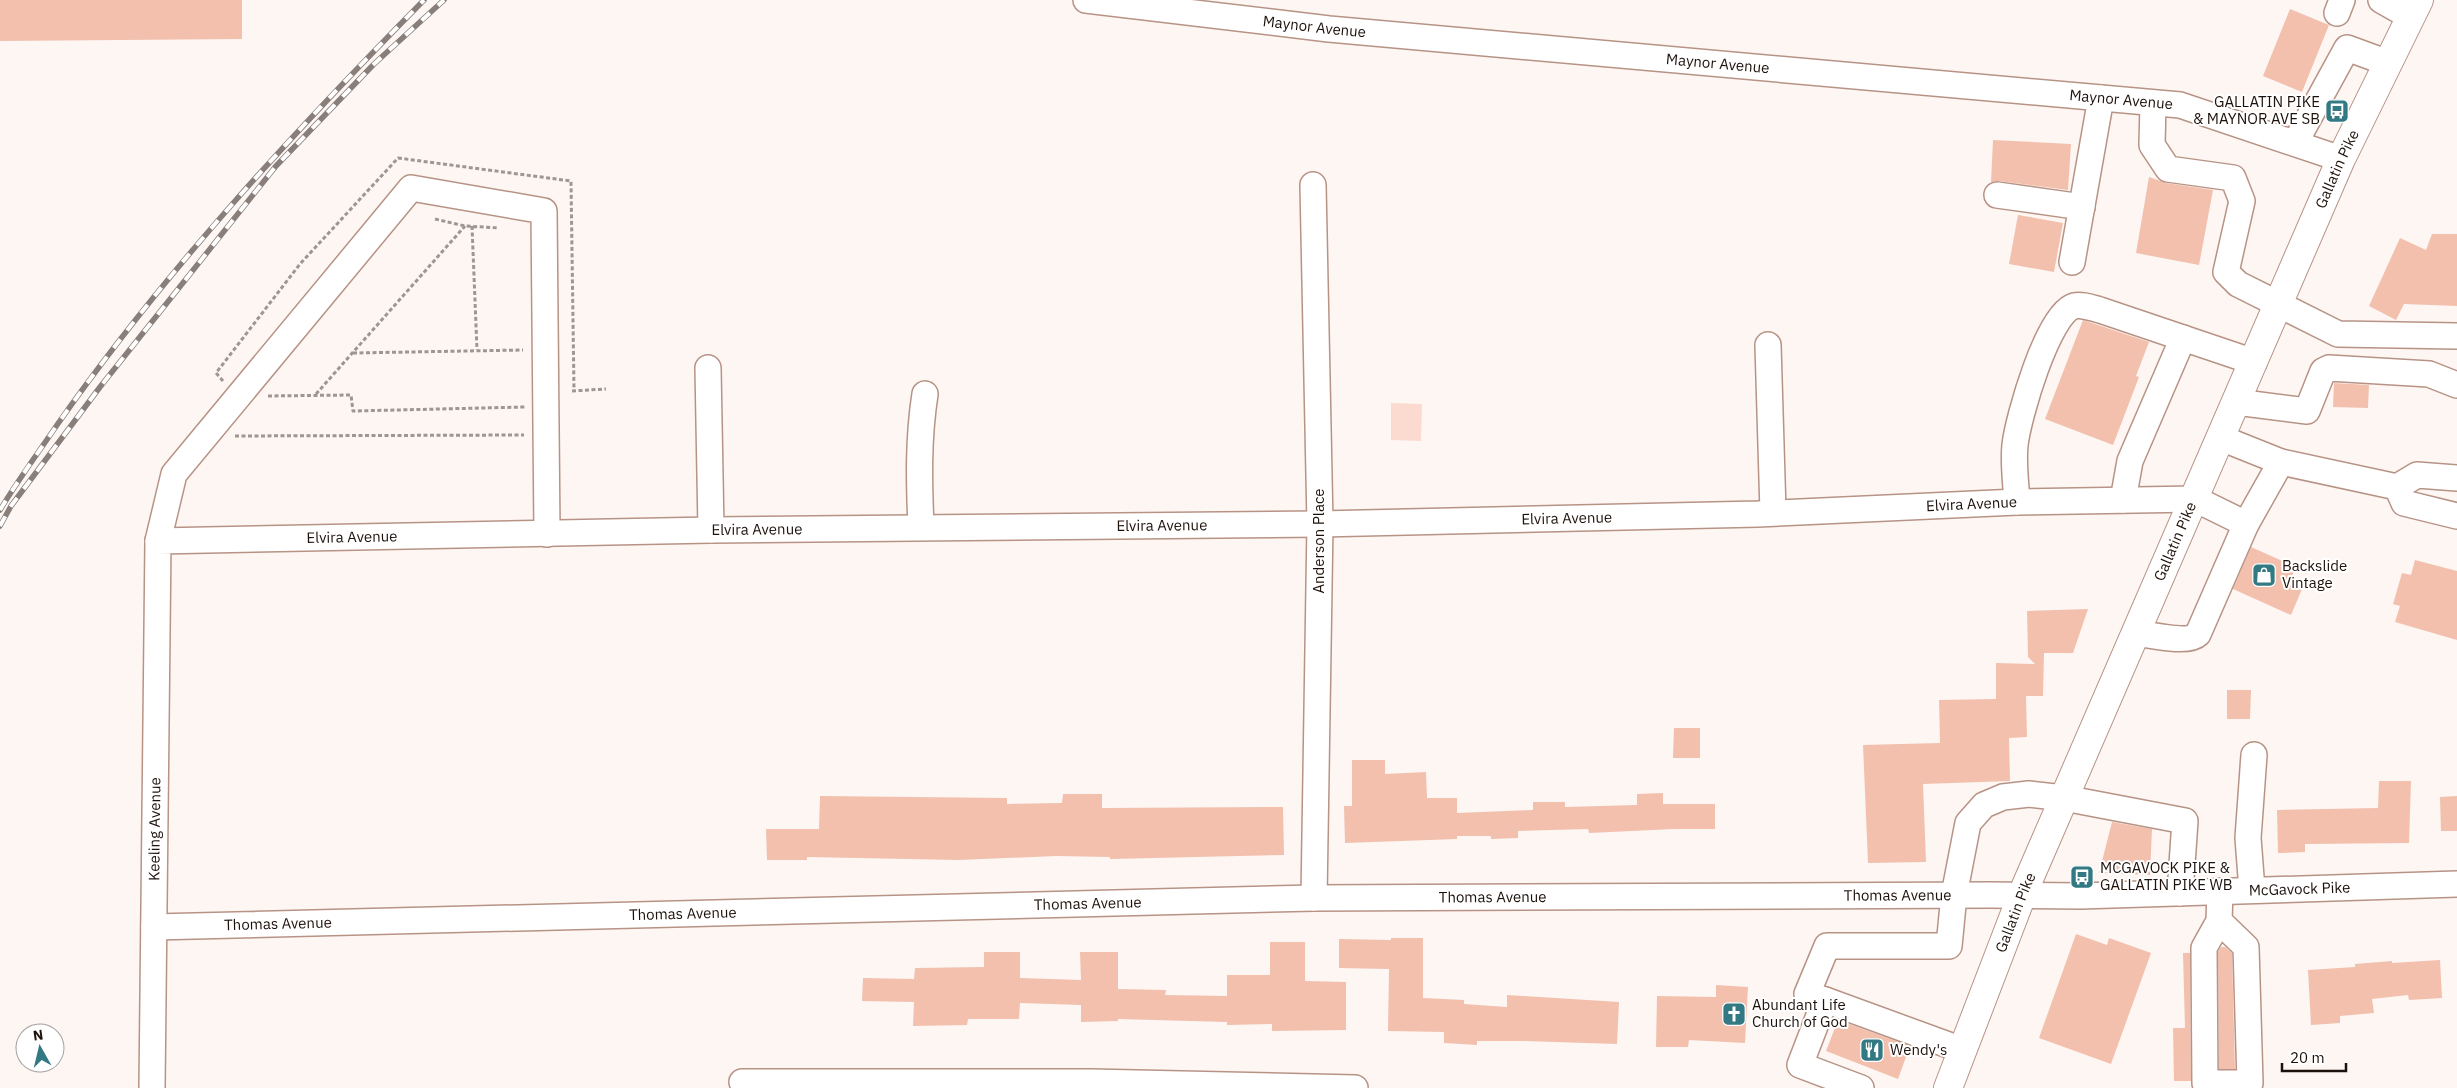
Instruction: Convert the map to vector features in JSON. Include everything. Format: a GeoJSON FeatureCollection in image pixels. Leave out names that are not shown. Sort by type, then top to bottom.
{"type":"FeatureCollection","features":[{"type":"Feature","properties":{"kind":"main road","name":"Gallatin Pike"},"geometry":{"type":"LineString","coordinates":[[1948,1088],[2022,895],[2341,159],[2415,8]]}},
{"type":"Feature","properties":{"kind":"street","name":"Maynor Avenue"},"geometry":{"type":"LineString","coordinates":[[1092,0],[1330,29],[2180,105],[2341,159]]}},
{"type":"Feature","properties":{"kind":"street"},"geometry":{"type":"LineString","coordinates":[[2381,0],[2415,8]]}},
{"type":"Feature","properties":{"kind":"street"},"geometry":{"type":"LineString","coordinates":[[2294,143],[2347,48],[2388,63]]}},
{"type":"Feature","properties":{"kind":"street"},"geometry":{"type":"LineString","coordinates":[[2072,262],[2101,98]]}},
{"type":"Feature","properties":{"kind":"street"},"geometry":{"type":"LineString","coordinates":[[2153,103],[2152,145],[2168,169],[2233,178],[2242,201],[2226,272],[2238,284],[2338,334],[2457,336]]}},
{"type":"Feature","properties":{"kind":"street","name":"Anderson Place"},"geometry":{"type":"LineString","coordinates":[[1313,185],[1320,524],[1314,898]]}},
{"type":"Feature","properties":{"kind":"street"},"geometry":{"type":"LineString","coordinates":[[158,541],[174,474],[411,188],[544,211],[548,534]]}},
{"type":"Feature","properties":{"kind":"street"},"geometry":{"type":"LineString","coordinates":[[1996,195],[2082,207]]}},
{"type":"Feature","properties":{"kind":"street"},"geometry":{"type":"LineString","coordinates":[[2017,502],[2015,448],[2018,424],[2050,331],[2065,310],[2074,306],[2082,306],[2254,362]]}},
{"type":"Feature","properties":{"kind":"street"},"geometry":{"type":"LineString","coordinates":[[2123,500],[2130,461],[2183,338]]}},
{"type":"Feature","properties":{"kind":"street"},"geometry":{"type":"LineString","coordinates":[[1768,345],[1772,512]]}},
{"type":"Feature","properties":{"kind":"street"},"geometry":{"type":"LineString","coordinates":[[708,368],[711,530]]}},
{"type":"Feature","properties":{"kind":"street"},"geometry":{"type":"LineString","coordinates":[[2236,402],[2307,411],[2323,371],[2329,368],[2429,374],[2457,386]]}},
{"type":"Feature","properties":{"kind":"street"},"geometry":{"type":"LineString","coordinates":[[921,527],[918,462],[919,431],[925,394]]}},
{"type":"Feature","properties":{"kind":"street"},"geometry":{"type":"LineString","coordinates":[[2221,438],[2281,462],[2397,486],[2417,474],[2457,478]]}},
{"type":"Feature","properties":{"kind":"street"},"geometry":{"type":"LineString","coordinates":[[2136,633],[2186,639],[2194,638],[2198,634],[2246,524],[2281,462]]}},
{"type":"Feature","properties":{"kind":"street"},"geometry":{"type":"LineString","coordinates":[[2397,486],[2404,503],[2457,516]]}},
{"type":"Feature","properties":{"kind":"street"},"geometry":{"type":"LineString","coordinates":[[2195,499],[2246,524]]}},
{"type":"Feature","properties":{"kind":"street","name":"Elvira Avenue"},"geometry":{"type":"LineString","coordinates":[[158,541],[711,530],[1320,524],[1772,512],[2017,502],[2195,499]]}},
{"type":"Feature","properties":{"kind":"street","name":"Keeling Avenue"},"geometry":{"type":"LineString","coordinates":[[152,1088],[158,541]]}},
{"type":"Feature","properties":{"kind":"street"},"geometry":{"type":"LineString","coordinates":[[2252,890],[2248,838],[2254,755]]}},
{"type":"Feature","properties":{"kind":"street"},"geometry":{"type":"LineString","coordinates":[[1962,1050],[1807,994],[1827,946],[1949,946],[1954,895],[1968,823],[1984,805],[2004,797],[2024,794],[2064,798],[2185,821],[2180,893]]}},
{"type":"Feature","properties":{"kind":"street","name":"McGavock Pike"},"geometry":{"type":"LineString","coordinates":[[2022,895],[2080,896],[2457,884]]}},
{"type":"Feature","properties":{"kind":"street"},"geometry":{"type":"LineString","coordinates":[[2219,922],[2246,947],[2250,1083],[2205,1083],[2204,948],[2219,922],[2220,891]]}},
{"type":"Feature","properties":{"kind":"street","name":"Thomas Avenue"},"geometry":{"type":"LineString","coordinates":[[154,927],[1314,898],[2022,895]]}},
{"type":"Feature","properties":{"kind":"street"},"geometry":{"type":"LineString","coordinates":[[1825,1000],[1800,1065],[1861,1088]]}},
{"type":"Feature","properties":{"kind":"street"},"geometry":{"type":"LineString","coordinates":[[742,1082],[1355,1088]]}},
{"type":"Feature","properties":{"kind":"path"},"geometry":{"type":"LineString","coordinates":[[228,386],[216,373],[300,264],[398,158],[571,181],[574,390]]}},
{"type":"Feature","properties":{"kind":"path"},"geometry":{"type":"LineString","coordinates":[[435,219],[466,226],[509,229]]}},
{"type":"Feature","properties":{"kind":"path"},"geometry":{"type":"LineString","coordinates":[[316,394],[466,226]]}},
{"type":"Feature","properties":{"kind":"path"},"geometry":{"type":"LineString","coordinates":[[472,226],[477,350]]}},
{"type":"Feature","properties":{"kind":"path"},"geometry":{"type":"LineString","coordinates":[[353,352],[532,350]]}},
{"type":"Feature","properties":{"kind":"path"},"geometry":{"type":"LineString","coordinates":[[564,391],[606,389]]}},
{"type":"Feature","properties":{"kind":"path"},"geometry":{"type":"LineString","coordinates":[[261,396],[351,395],[352,411],[532,407]]}},
{"type":"Feature","properties":{"kind":"path"},"geometry":{"type":"LineString","coordinates":[[226,436],[534,435]]}},
{"type":"Feature","properties":{"kind":"shaded area"},"geometry":{"type":"Polygon","coordinates":[[[1391,403],[1422,404],[1421,441],[1391,440],[1391,403]]]}},
{"type":"Feature","properties":{"kind":"building"},"geometry":{"type":"Polygon","coordinates":[[[0,0],[242,0],[242,39],[0,41],[0,0]]]}},
{"type":"Feature","properties":{"kind":"building"},"geometry":{"type":"Polygon","coordinates":[[[2290,9],[2329,25],[2302,92],[2263,76],[2290,9]]]}},
{"type":"Feature","properties":{"kind":"building"},"geometry":{"type":"Polygon","coordinates":[[[1993,140],[2071,144],[2068,190],[1999,181],[1991,182],[1993,140]]]}},
{"type":"Feature","properties":{"kind":"building"},"geometry":{"type":"Polygon","coordinates":[[[2149,177],[2166,183],[2213,190],[2199,265],[2136,253],[2149,177]]]}},
{"type":"Feature","properties":{"kind":"building"},"geometry":{"type":"Polygon","coordinates":[[[2018,215],[2063,223],[2054,272],[2009,264],[2018,215]]]}},
{"type":"Feature","properties":{"kind":"building"},"geometry":{"type":"Polygon","coordinates":[[[2432,234],[2457,234],[2457,306],[2404,304],[2396,320],[2369,306],[2400,238],[2426,250],[2432,234]]]}},
{"type":"Feature","properties":{"kind":"building"},"geometry":{"type":"Polygon","coordinates":[[[2083,320],[2149,342],[2136,376],[2139,377],[2113,445],[2045,419],[2083,320]]]}},
{"type":"Feature","properties":{"kind":"building"},"geometry":{"type":"Polygon","coordinates":[[[2334,383],[2369,385],[2368,408],[2333,407],[2334,383]]]}},
{"type":"Feature","properties":{"kind":"building"},"geometry":{"type":"Polygon","coordinates":[[[2251,547],[2296,567],[2292,576],[2305,582],[2291,615],[2233,589],[2251,547]]]}},
{"type":"Feature","properties":{"kind":"building"},"geometry":{"type":"Polygon","coordinates":[[[2415,560],[2457,571],[2457,640],[2395,622],[2400,606],[2393,604],[2402,573],[2411,575],[2415,560]]]}},
{"type":"Feature","properties":{"kind":"building"},"geometry":{"type":"Polygon","coordinates":[[[2088,609],[2073,653],[2044,653],[2043,696],[2026,696],[2027,737],[2009,738],[2010,781],[1923,784],[1926,862],[1868,863],[1863,745],[1940,743],[1939,700],[1996,699],[1996,663],[2035,664],[2028,657],[2027,611],[2088,609]]]}},
{"type":"Feature","properties":{"kind":"building"},"geometry":{"type":"Polygon","coordinates":[[[2227,690],[2251,690],[2250,719],[2227,719],[2227,690]]]}},
{"type":"Feature","properties":{"kind":"building"},"geometry":{"type":"Polygon","coordinates":[[[1674,728],[1700,728],[1700,758],[1673,758],[1674,728]]]}},
{"type":"Feature","properties":{"kind":"building"},"geometry":{"type":"Polygon","coordinates":[[[1352,760],[1385,760],[1385,774],[1426,772],[1427,798],[1457,798],[1457,813],[1533,810],[1533,802],[1565,802],[1565,807],[1637,805],[1637,794],[1663,793],[1663,804],[1715,804],[1715,829],[1589,833],[1588,829],[1518,831],[1518,838],[1491,839],[1491,836],[1457,836],[1457,839],[1345,843],[1344,806],[1352,806],[1352,760]]]}},
{"type":"Feature","properties":{"kind":"building"},"geometry":{"type":"Polygon","coordinates":[[[2379,781],[2411,781],[2409,843],[2305,844],[2305,852],[2278,853],[2277,810],[2378,808],[2379,781]]]}},
{"type":"Feature","properties":{"kind":"building"},"geometry":{"type":"Polygon","coordinates":[[[1063,794],[1102,794],[1102,808],[1283,807],[1284,855],[1110,859],[1110,857],[1056,856],[958,860],[807,857],[807,860],[767,860],[766,829],[819,829],[820,796],[1007,798],[1007,804],[1062,803],[1063,794]]]}},
{"type":"Feature","properties":{"kind":"building"},"geometry":{"type":"Polygon","coordinates":[[[2457,796],[2457,831],[2441,831],[2440,797],[2457,796]]]}},
{"type":"Feature","properties":{"kind":"building"},"geometry":{"type":"Polygon","coordinates":[[[2112,822],[2152,829],[2150,875],[2099,873],[2112,822]]]}},
{"type":"Feature","properties":{"kind":"building"},"geometry":{"type":"Polygon","coordinates":[[[2076,934],[2107,945],[2109,938],[2151,953],[2111,1064],[2039,1038],[2076,934]]]}},
{"type":"Feature","properties":{"kind":"building"},"geometry":{"type":"Polygon","coordinates":[[[1391,938],[1423,938],[1423,998],[1464,1000],[1464,1004],[1507,1007],[1507,995],[1619,1002],[1617,1044],[1477,1041],[1477,1045],[1444,1043],[1444,1032],[1388,1031],[1389,969],[1339,968],[1339,939],[1391,940],[1391,938]]]}},
{"type":"Feature","properties":{"kind":"building"},"geometry":{"type":"Polygon","coordinates":[[[1270,942],[1305,942],[1305,981],[1346,982],[1346,1030],[1272,1031],[1272,1024],[1227,1025],[1227,1022],[1118,1019],[1118,1021],[1081,1022],[1081,1005],[1020,1003],[1019,1019],[968,1019],[967,1025],[913,1026],[914,1002],[862,1001],[863,978],[914,979],[915,968],[984,967],[984,952],[1020,952],[1020,978],[1081,980],[1080,952],[1118,952],[1118,989],[1166,990],[1165,995],[1227,996],[1227,975],[1270,975],[1270,942]]]}},
{"type":"Feature","properties":{"kind":"building"},"geometry":{"type":"Polygon","coordinates":[[[2221,947],[2225,947],[2232,953],[2235,1069],[2219,1069],[2218,952],[2221,947]]]}},
{"type":"Feature","properties":{"kind":"building"},"geometry":{"type":"Polygon","coordinates":[[[2183,953],[2190,953],[2191,1081],[2174,1081],[2173,1028],[2185,1028],[2183,953]]]}},
{"type":"Feature","properties":{"kind":"building"},"geometry":{"type":"Polygon","coordinates":[[[2440,960],[2442,998],[2409,1000],[2408,995],[2372,999],[2374,1013],[2340,1016],[2340,1023],[2311,1025],[2308,970],[2355,967],[2355,964],[2392,961],[2392,963],[2440,960]]]}},
{"type":"Feature","properties":{"kind":"building"},"geometry":{"type":"Polygon","coordinates":[[[1716,985],[1748,987],[1745,1043],[1689,1040],[1688,1047],[1656,1047],[1657,996],[1716,997],[1716,985]]]}},
{"type":"Feature","properties":{"kind":"building"},"geometry":{"type":"Polygon","coordinates":[[[1838,1020],[1910,1046],[1898,1079],[1826,1051],[1838,1020]]]}},
{"type":"Feature","properties":{"kind":"railway"},"geometry":{"type":"LineString","coordinates":[[0,510],[57,425],[141,312],[278,153],[424,0]]}},
{"type":"Feature","properties":{"kind":"railway"},"geometry":{"type":"LineString","coordinates":[[0,526],[11,506],[100,387],[276,166],[374,64],[444,0]]}},
{"type":"Feature","properties":{"kind":"place","name":"GALLATIN PIKE & MAYNOR AVE SB"},"geometry":{"type":"Point","coordinates":[2337,111]}},
{"type":"Feature","properties":{"kind":"place","name":"Backslide Vintage"},"geometry":{"type":"Point","coordinates":[2264,575]}},
{"type":"Feature","properties":{"kind":"place","name":"MCGAVOCK PIKE & GALLATIN PIKE WB"},"geometry":{"type":"Point","coordinates":[2082,877]}},
{"type":"Feature","properties":{"kind":"place","name":"Abundant Life Church of God"},"geometry":{"type":"Point","coordinates":[1734,1014]}},
{"type":"Feature","properties":{"kind":"place","name":"Wendy's"},"geometry":{"type":"Point","coordinates":[1872,1050]}}]}
